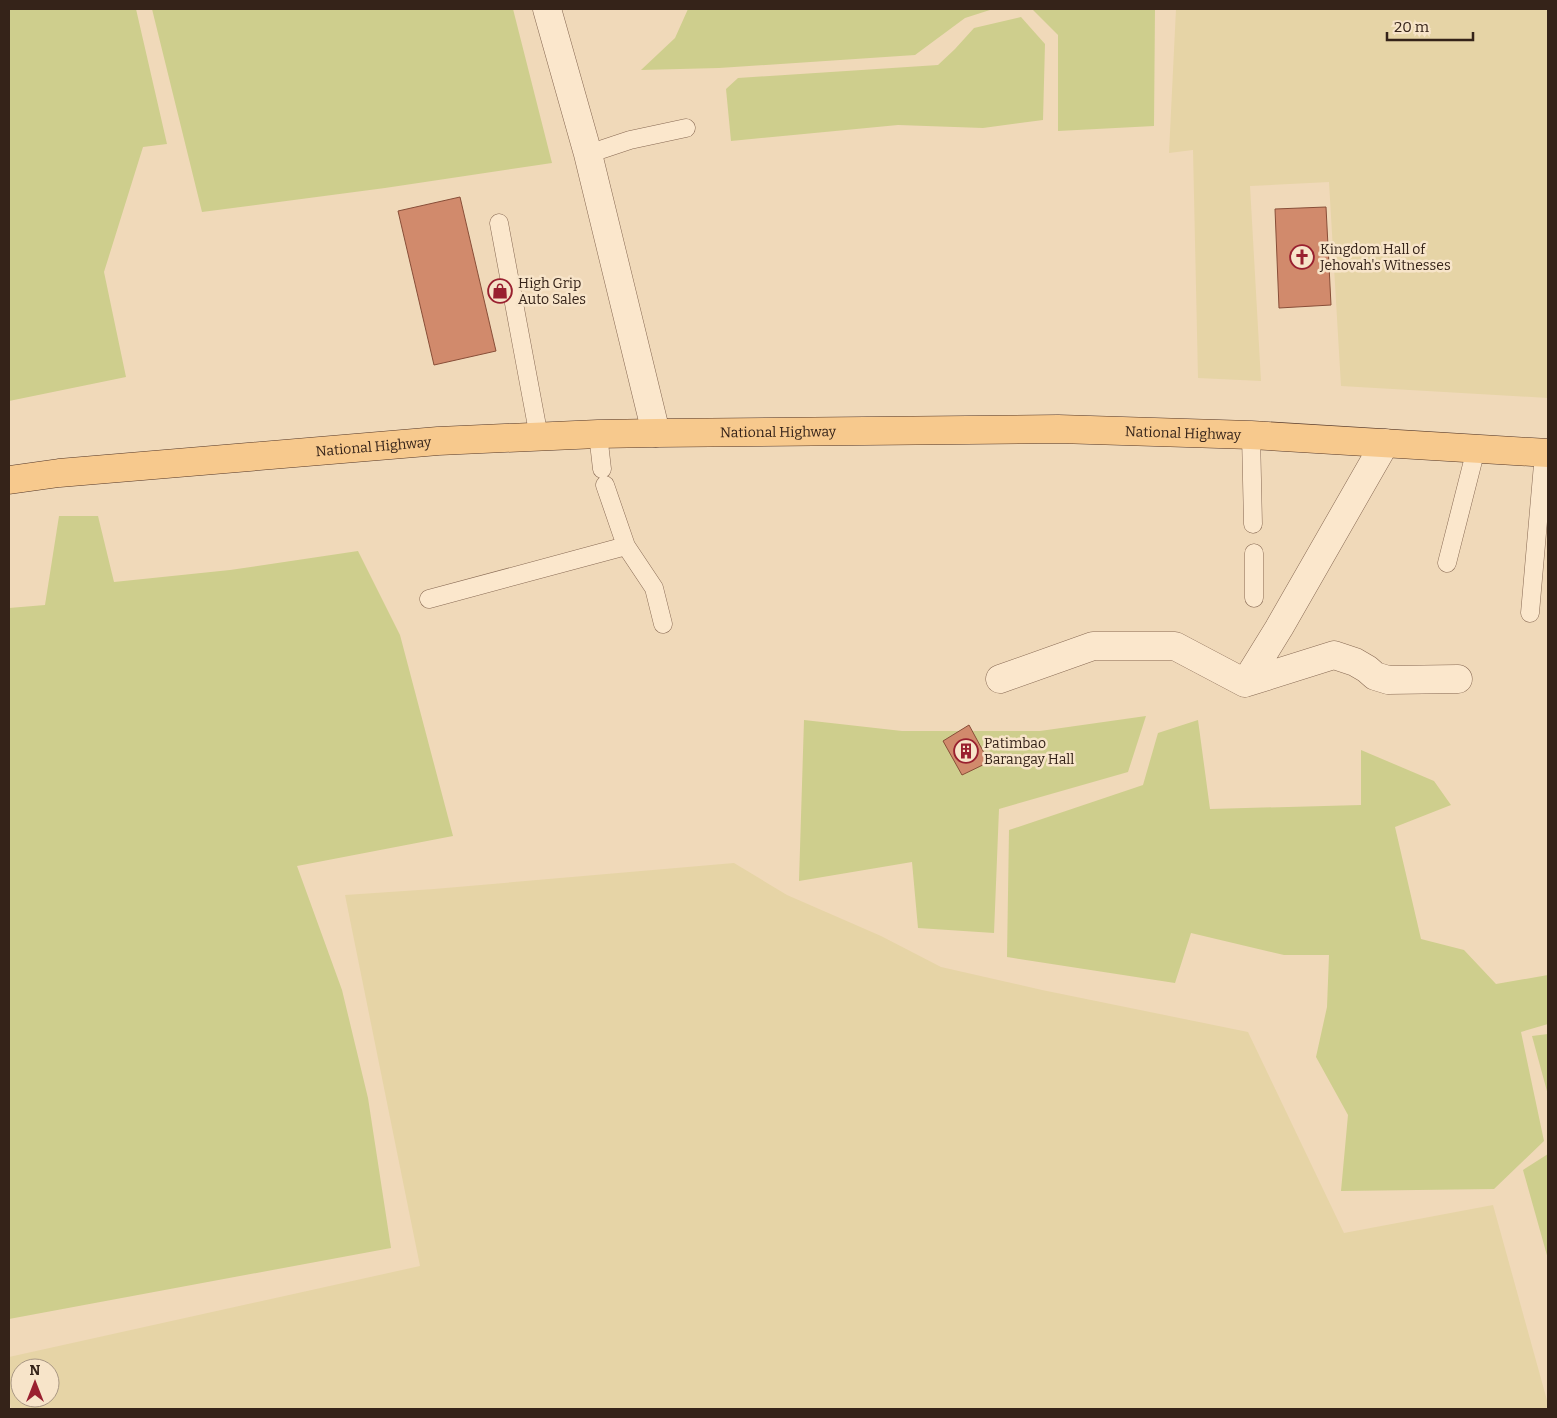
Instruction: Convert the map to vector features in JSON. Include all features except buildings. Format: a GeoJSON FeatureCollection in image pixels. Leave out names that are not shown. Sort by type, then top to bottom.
{"type":"FeatureCollection","features":[{"type":"Feature","properties":{"kind":"main road","name":"National Highway"},"geometry":{"type":"LineString","coordinates":[[9,480],[428,442],[598,434],[1058,429],[1251,435],[1546,453]]}},
{"type":"Feature","properties":{"kind":"street"},"geometry":{"type":"LineString","coordinates":[[547,9],[588,154],[656,433]]}},
{"type":"Feature","properties":{"kind":"street"},"geometry":{"type":"LineString","coordinates":[[1245,683],[1279,628],[1385,443]]}},
{"type":"Feature","properties":{"kind":"street"},"geometry":{"type":"LineString","coordinates":[[1000,679],[1093,646],[1175,646],[1245,683],[1334,655],[1354,662],[1375,676],[1388,680],[1458,679]]}},
{"type":"Feature","properties":{"kind":"lane"},"geometry":{"type":"LineString","coordinates":[[588,154],[630,140],[686,128]]}},
{"type":"Feature","properties":{"kind":"lane"},"geometry":{"type":"LineString","coordinates":[[500,223],[539,436]]}},
{"type":"Feature","properties":{"kind":"lane"},"geometry":{"type":"LineString","coordinates":[[598,434],[604,477],[626,546],[654,588],[663,624]]}},
{"type":"Feature","properties":{"kind":"lane"},"geometry":{"type":"LineString","coordinates":[[1251,435],[1254,524]]}},
{"type":"Feature","properties":{"kind":"lane"},"geometry":{"type":"LineString","coordinates":[[1447,563],[1476,449]]}},
{"type":"Feature","properties":{"kind":"lane"},"geometry":{"type":"LineString","coordinates":[[1530,612],[1546,453]]}},
{"type":"Feature","properties":{"kind":"lane"},"geometry":{"type":"LineString","coordinates":[[429,599],[626,546]]}},
{"type":"Feature","properties":{"kind":"lane"},"geometry":{"type":"LineString","coordinates":[[1254,553],[1254,598]]}},
{"type":"Feature","properties":{"kind":"shaded area"},"geometry":{"type":"Polygon","coordinates":[[[1176,9],[1548,9],[1548,398],[1341,386],[1329,182],[1250,186],[1261,381],[1198,378],[1193,150],[1169,153],[1176,9]]]}},
{"type":"Feature","properties":{"kind":"shaded area"},"geometry":{"type":"Polygon","coordinates":[[[734,863],[787,895],[881,936],[941,967],[1042,990],[1248,1032],[1344,1233],[1493,1205],[1548,1409],[11,1409],[60,1408],[60,1358],[10,1358],[10,1403],[9,1357],[420,1266],[345,895],[734,863]]]}},
{"type":"Feature","properties":{"kind":"green space"},"geometry":{"type":"Polygon","coordinates":[[[9,9],[136,9],[167,144],[143,147],[104,272],[126,377],[9,401],[9,9]]]}},
{"type":"Feature","properties":{"kind":"green space"},"geometry":{"type":"Polygon","coordinates":[[[152,9],[513,9],[552,163],[385,188],[202,212],[152,9]]]}},
{"type":"Feature","properties":{"kind":"green space"},"geometry":{"type":"Polygon","coordinates":[[[688,9],[993,9],[965,18],[915,55],[719,68],[641,70],[675,38],[688,9]]]}},
{"type":"Feature","properties":{"kind":"green space"},"geometry":{"type":"Polygon","coordinates":[[[1032,9],[1155,9],[1154,126],[1058,131],[1058,35],[1032,9]]]}},
{"type":"Feature","properties":{"kind":"green space"},"geometry":{"type":"Polygon","coordinates":[[[1021,17],[1045,44],[1043,120],[983,128],[898,125],[731,141],[726,89],[738,78],[938,65],[974,28],[1021,17]]]}},
{"type":"Feature","properties":{"kind":"green space"},"geometry":{"type":"Polygon","coordinates":[[[59,516],[98,516],[114,582],[230,570],[358,551],[400,635],[453,836],[297,866],[342,990],[368,1098],[391,1248],[9,1319],[9,608],[45,605],[59,516]]]}},
{"type":"Feature","properties":{"kind":"green space"},"geometry":{"type":"Polygon","coordinates":[[[1146,716],[1128,772],[999,809],[994,933],[918,928],[912,862],[799,881],[804,720],[902,731],[1040,731],[1146,716]]]}},
{"type":"Feature","properties":{"kind":"green space"},"geometry":{"type":"Polygon","coordinates":[[[1198,720],[1210,809],[1361,805],[1361,750],[1434,781],[1451,805],[1395,827],[1421,939],[1464,950],[1496,984],[1548,975],[1548,1024],[1521,1032],[1544,1141],[1494,1189],[1341,1191],[1348,1115],[1316,1057],[1327,1007],[1329,955],[1284,955],[1191,933],[1175,983],[1007,957],[1009,830],[1143,785],[1158,733],[1198,720]]]}},
{"type":"Feature","properties":{"kind":"green space"},"geometry":{"type":"Polygon","coordinates":[[[1548,1034],[1548,1095],[1532,1036],[1548,1034]]]}},
{"type":"Feature","properties":{"kind":"green space"},"geometry":{"type":"Polygon","coordinates":[[[1548,1154],[1548,1259],[1523,1170],[1548,1154]]]}},
{"type":"Feature","properties":{"kind":"place","name":"Kingdom Hall of Jehovah's Witnesses"},"geometry":{"type":"Point","coordinates":[1302,257]}},
{"type":"Feature","properties":{"kind":"place","name":"High Grip Auto Sales"},"geometry":{"type":"Point","coordinates":[500,291]}},
{"type":"Feature","properties":{"kind":"place","name":"Patimbao Barangay Hall"},"geometry":{"type":"Point","coordinates":[966,751]}}]}
